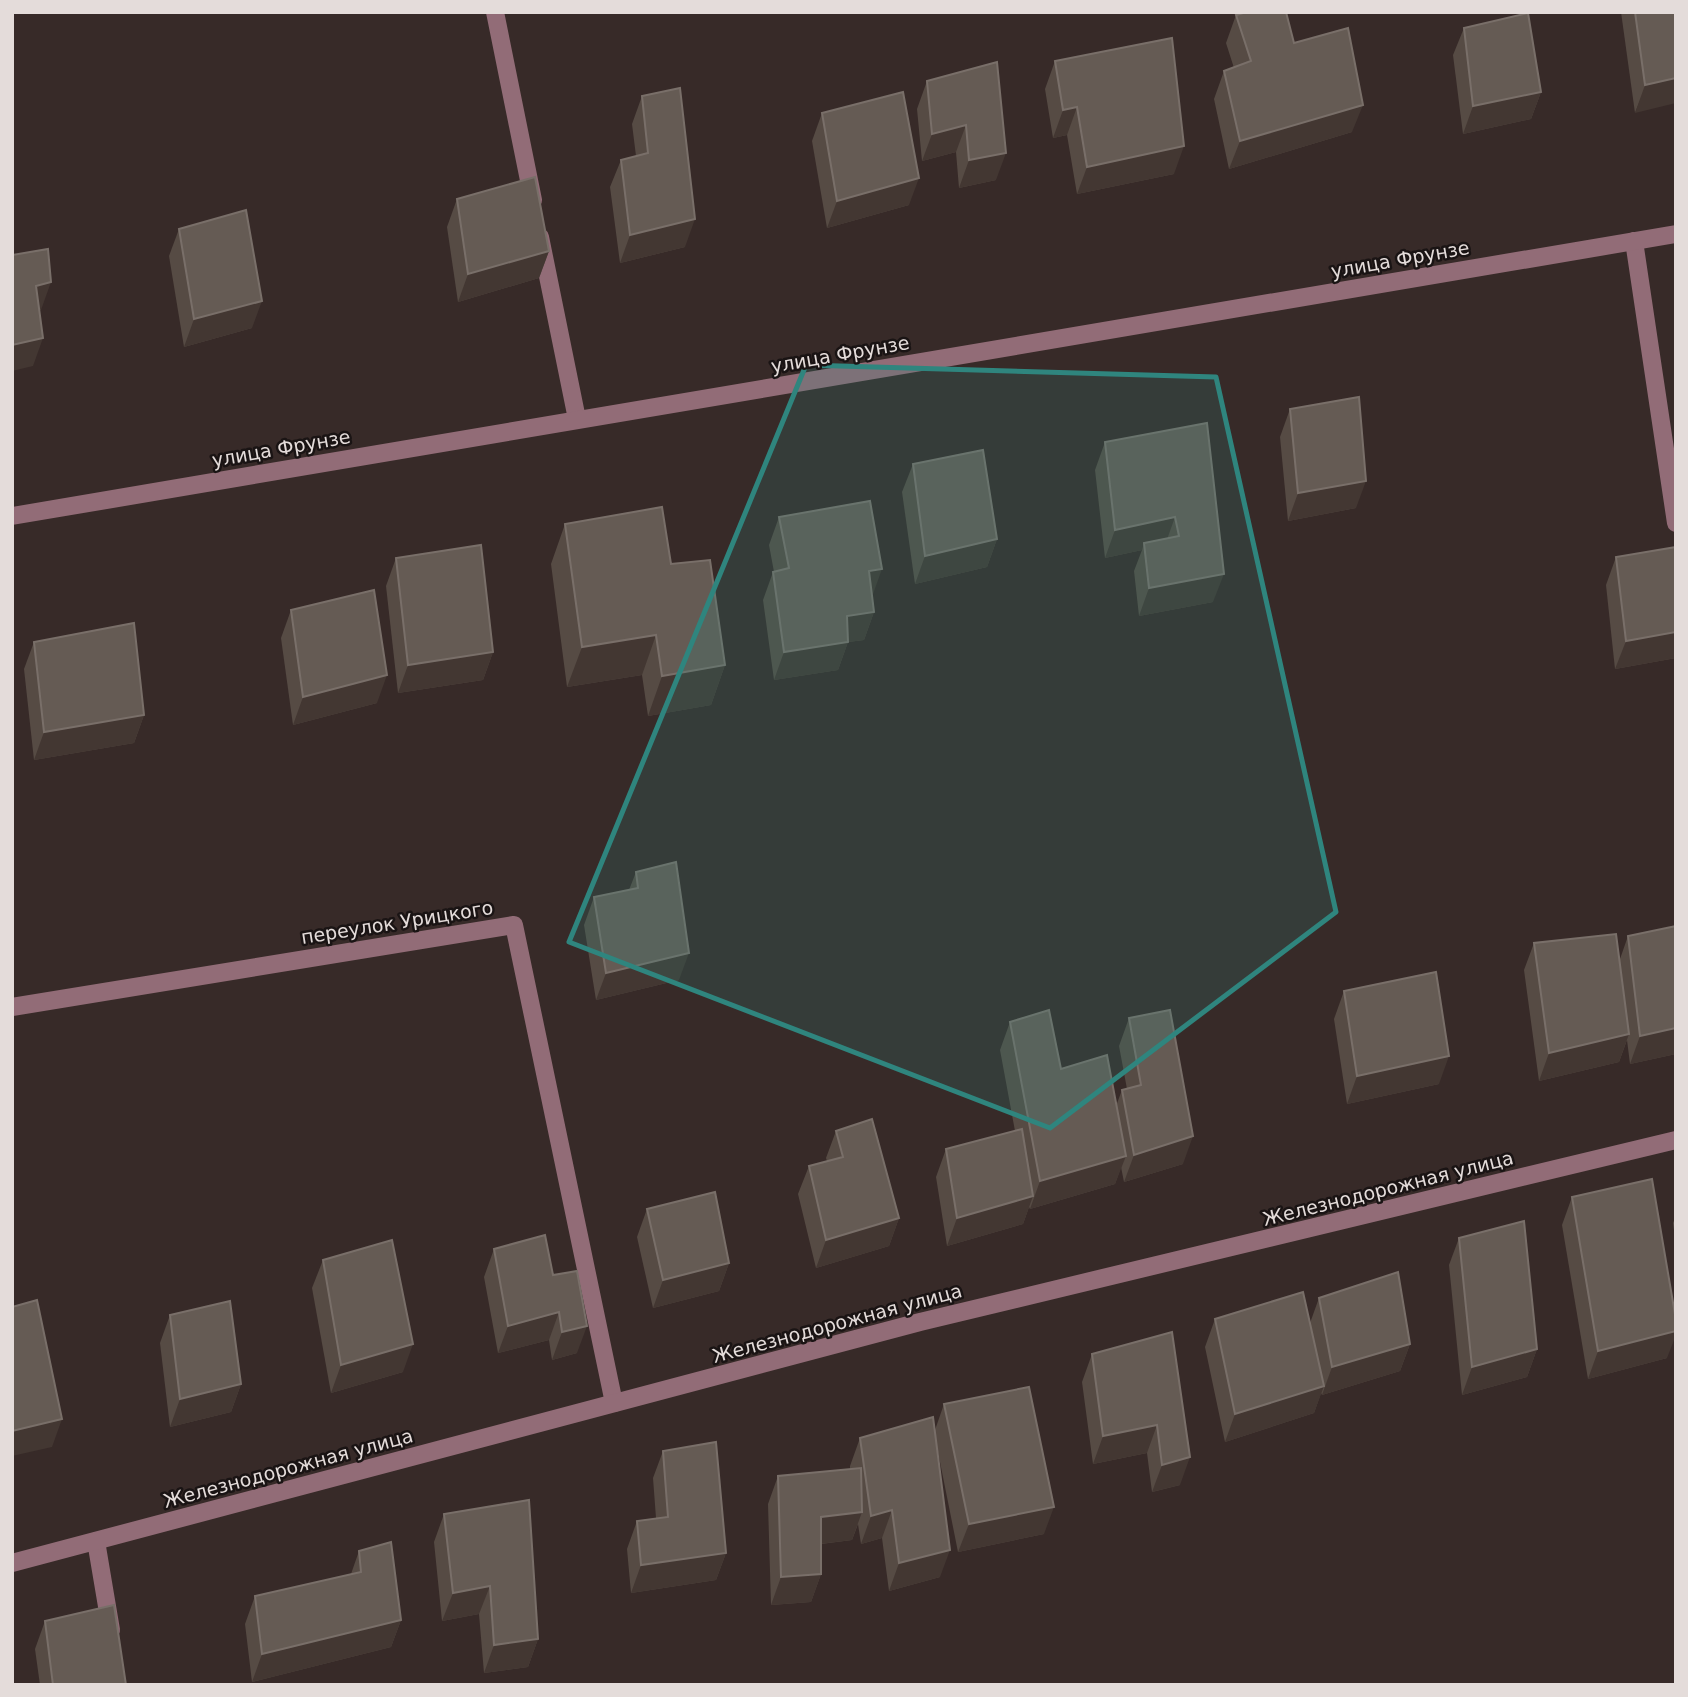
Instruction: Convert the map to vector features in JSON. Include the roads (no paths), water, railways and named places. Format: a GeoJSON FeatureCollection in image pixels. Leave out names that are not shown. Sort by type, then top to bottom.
{"type":"FeatureCollection","features":[{"type":"Feature","properties":{"kind":"street"},"geometry":{"type":"LineString","coordinates":[[495,12],[577,419]]}},
{"type":"Feature","properties":{"kind":"street","name":"улица Фрунзе"},"geometry":{"type":"LineString","coordinates":[[12,516],[1676,234]]}},
{"type":"Feature","properties":{"kind":"street"},"geometry":{"type":"LineString","coordinates":[[1634,241],[1676,523]]}},
{"type":"Feature","properties":{"kind":"street","name":"переулок Урицкого"},"geometry":{"type":"LineString","coordinates":[[12,1007],[514,925],[614,1403]]}},
{"type":"Feature","properties":{"kind":"street","name":"Железнодорожная улица"},"geometry":{"type":"LineString","coordinates":[[12,1563],[920,1322],[1676,1140]]}},
{"type":"Feature","properties":{"kind":"street"},"geometry":{"type":"LineString","coordinates":[[96,1541],[114,1646]]}}]}
